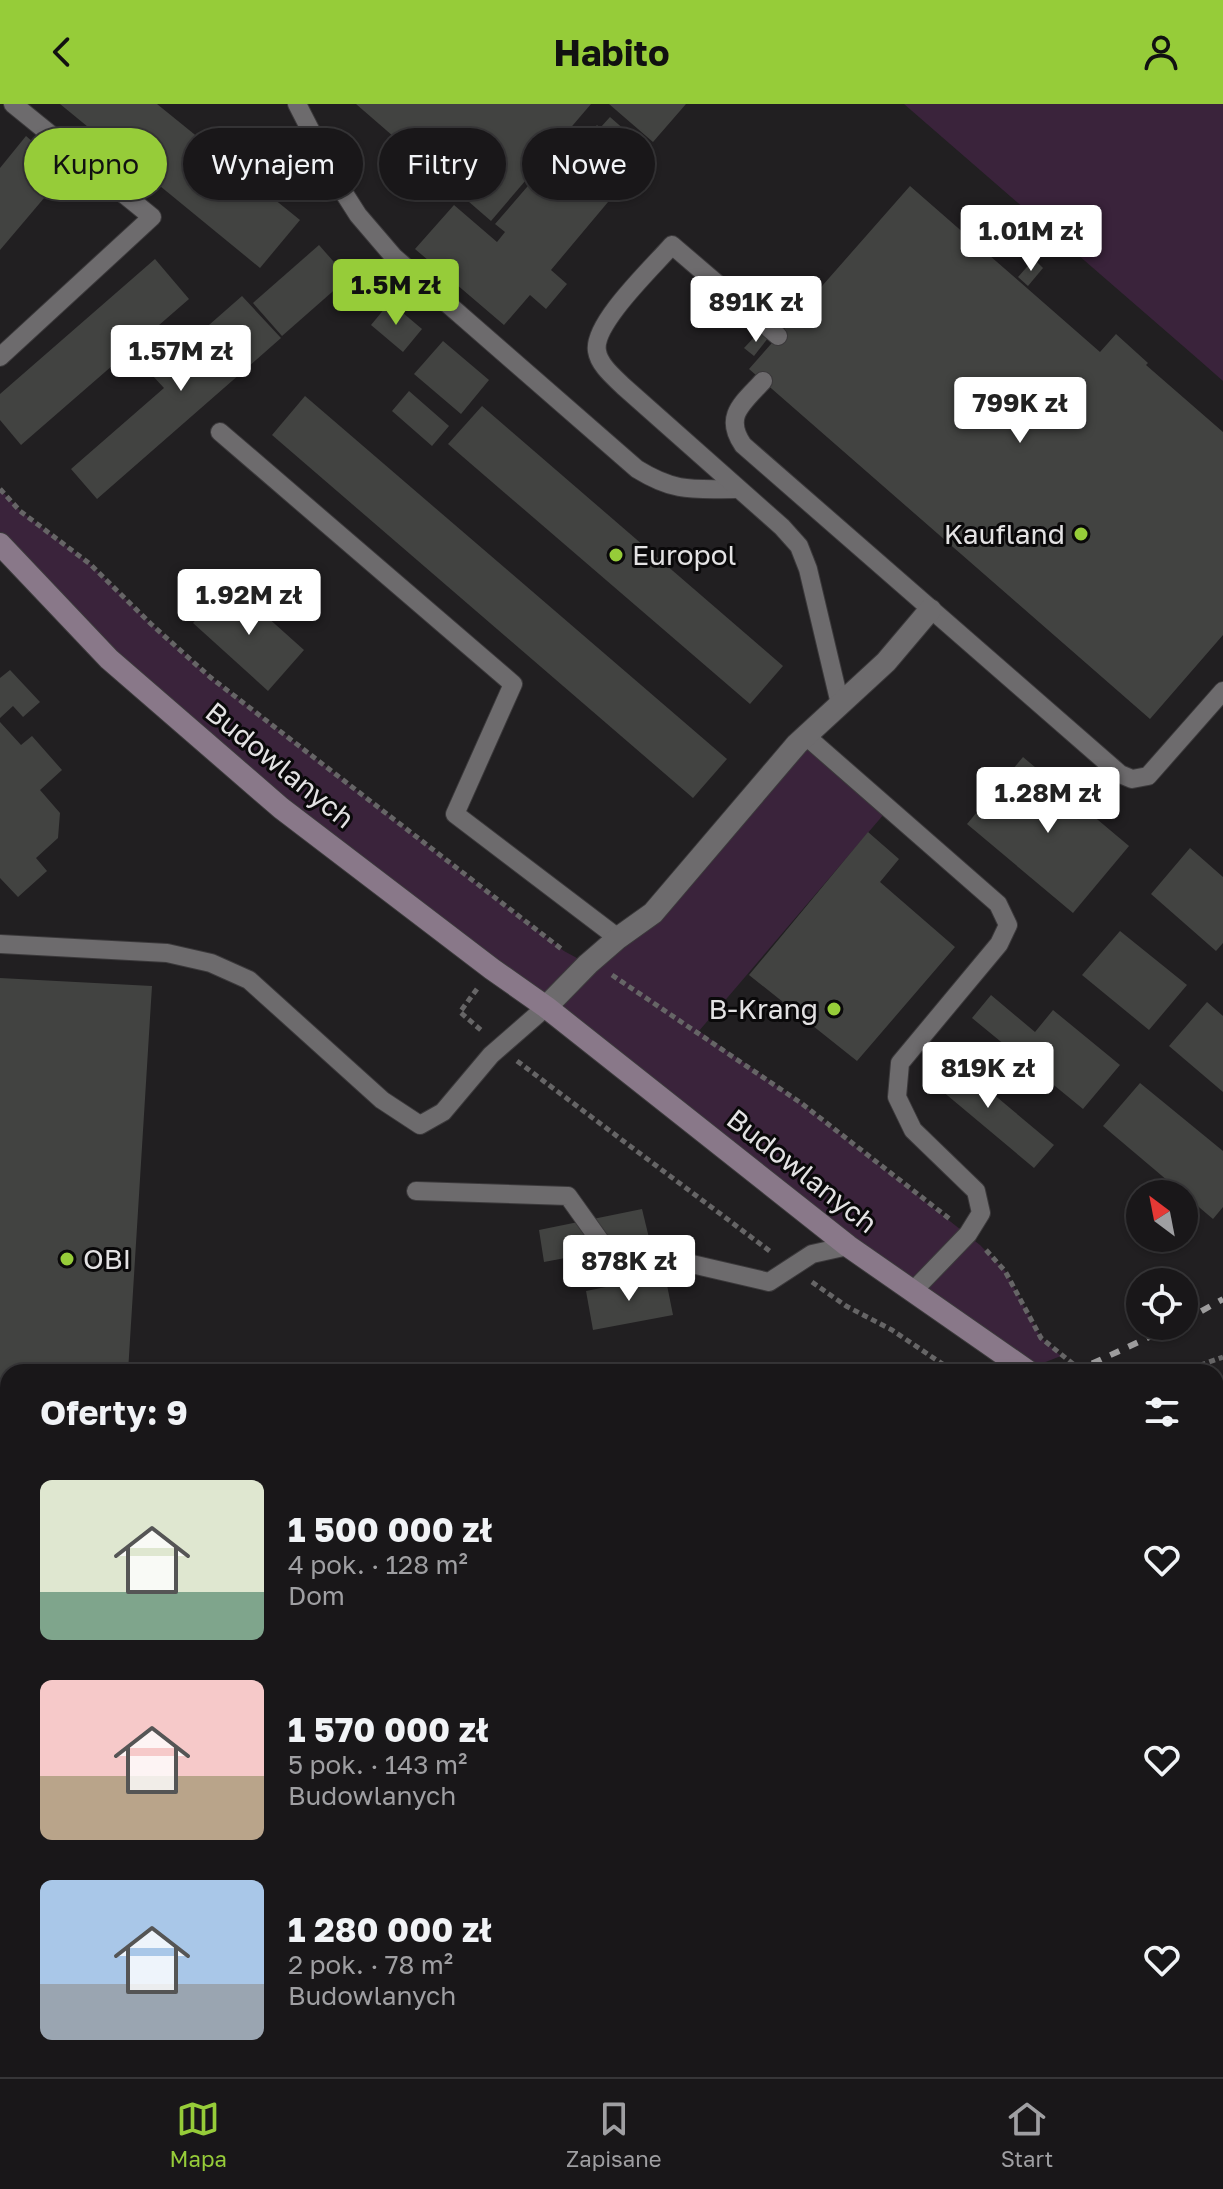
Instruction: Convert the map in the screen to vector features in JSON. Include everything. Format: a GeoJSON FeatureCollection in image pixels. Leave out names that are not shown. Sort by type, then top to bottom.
{"type":"FeatureCollection","features":[{"type":"Feature","properties":{"kind":"main road","name":"Budowlanych"},"geometry":{"type":"LineString","coordinates":[[0,544],[109,659],[281,808],[546,1007],[848,1246],[1018,1364]]}},
{"type":"Feature","properties":{"kind":"street"},"geometry":{"type":"LineString","coordinates":[[546,1007],[588,964],[653,913],[806,736],[886,662],[930,610]]}},
{"type":"Feature","properties":{"kind":"lane"},"geometry":{"type":"LineString","coordinates":[[0,113],[10,104],[152,217],[0,357]]}},
{"type":"Feature","properties":{"kind":"lane"},"geometry":{"type":"LineString","coordinates":[[297,104],[337,182],[358,215],[405,267],[637,469],[656,481],[679,489],[738,489]]}},
{"type":"Feature","properties":{"kind":"lane"},"geometry":{"type":"LineString","coordinates":[[778,336],[672,245],[608,318],[596,351],[603,366],[782,527],[799,546],[808,569],[840,704]]}},
{"type":"Feature","properties":{"kind":"lane"},"geometry":{"type":"LineString","coordinates":[[763,381],[741,406],[734,420],[734,432],[743,445],[1120,774],[1132,779],[1148,776],[1223,691]]}},
{"type":"Feature","properties":{"kind":"lane"},"geometry":{"type":"LineString","coordinates":[[220,432],[513,684],[455,814],[618,938]]}},
{"type":"Feature","properties":{"kind":"lane"},"geometry":{"type":"LineString","coordinates":[[806,736],[998,904],[1008,925],[999,944],[900,1063],[897,1097],[913,1130],[976,1191],[981,1213],[968,1234],[913,1291]]}},
{"type":"Feature","properties":{"kind":"lane"},"geometry":{"type":"LineString","coordinates":[[0,944],[167,953],[211,963],[249,980],[382,1100],[420,1125],[443,1112],[500,1047],[546,1007]]}},
{"type":"Feature","properties":{"kind":"lane"},"geometry":{"type":"LineString","coordinates":[[416,1191],[568,1196],[618,1266],[666,1258],[769,1282],[812,1254],[848,1246]]}},
{"type":"Feature","properties":{"kind":"path"},"geometry":{"type":"LineString","coordinates":[[0,489],[20,511],[90,564],[210,677],[564,951],[608,973],[699,1031],[801,1103],[968,1234],[1005,1271],[1045,1343],[1073,1364]]}},
{"type":"Feature","properties":{"kind":"path"},"geometry":{"type":"LineString","coordinates":[[500,1047],[791,1267],[846,1306],[892,1330],[943,1364]]}},
{"type":"Feature","properties":{"kind":"path"},"geometry":{"type":"LineString","coordinates":[[1203,1364],[1223,1357]]}},
{"type":"Feature","properties":{"kind":"shaded area"},"geometry":{"type":"Polygon","coordinates":[[[904,104],[1223,104],[1223,381],[1198,359],[904,104]]]}},
{"type":"Feature","properties":{"kind":"shaded area"},"geometry":{"type":"Polygon","coordinates":[[[0,489],[20,511],[90,564],[210,677],[564,951],[588,964],[618,938],[806,736],[890,807],[699,1031],[801,1103],[980,1245],[1005,1271],[1041,1338],[1061,1356],[1040,1364],[1017,1364],[152,699],[0,544],[0,489]]]}},
{"type":"Feature","properties":{"kind":"building"},"geometry":{"type":"Polygon","coordinates":[[[60,104],[157,104],[187,128],[183,128],[183,200],[275,200],[300,220],[260,268],[167,192],[167,128],[89,128],[60,104]]]}},
{"type":"Feature","properties":{"kind":"building"},"geometry":{"type":"Polygon","coordinates":[[[356,104],[591,104],[570,128],[522,128],[522,185],[491,221],[467,200],[506,200],[506,128],[384,128],[356,104]]]}},
{"type":"Feature","properties":{"kind":"building"},"geometry":{"type":"Polygon","coordinates":[[[609,104],[686,104],[655,140],[655,128],[637,128],[609,104]]]}},
{"type":"Feature","properties":{"kind":"building"},"geometry":{"type":"Polygon","coordinates":[[[610,117],[623,128],[600,128],[610,117]]]}},
{"type":"Feature","properties":{"kind":"building"},"geometry":{"type":"Polygon","coordinates":[[[24,138],[24,200],[42,200],[0,250],[0,168],[24,138]]]}},
{"type":"Feature","properties":{"kind":"building","name":"Kaufland"},"geometry":{"type":"Polygon","coordinates":[[[910,186],[1100,352],[1116,334],[1148,363],[1146,365],[1223,432],[1223,635],[1150,719],[749,369],[910,186]]]}},
{"type":"Feature","properties":{"kind":"building"},"geometry":{"type":"Polygon","coordinates":[[[522,193],[522,200],[610,200],[551,270],[567,284],[546,309],[530,295],[504,325],[415,249],[454,205],[497,242],[505,232],[495,224],[522,193]]]}},
{"type":"Feature","properties":{"kind":"building"},"geometry":{"type":"Polygon","coordinates":[[[319,245],[348,278],[282,336],[253,303],[319,245]]]}},
{"type":"Feature","properties":{"kind":"building"},"geometry":{"type":"Polygon","coordinates":[[[155,259],[189,299],[21,445],[0,420],[0,394],[155,259]]]}},
{"type":"Feature","properties":{"kind":"building"},"geometry":{"type":"Polygon","coordinates":[[[1034,259],[1043,268],[1028,286],[1018,277],[1034,259]]]}},
{"type":"Feature","properties":{"kind":"building"},"geometry":{"type":"Polygon","coordinates":[[[242,296],[281,338],[97,499],[71,469],[164,388],[152,375],[242,296]]]}},
{"type":"Feature","properties":{"kind":"building"},"geometry":{"type":"Polygon","coordinates":[[[390,302],[422,329],[403,352],[371,325],[390,302]]]}},
{"type":"Feature","properties":{"kind":"building"},"geometry":{"type":"Polygon","coordinates":[[[760,331],[768,338],[754,356],[744,348],[760,331]]]}},
{"type":"Feature","properties":{"kind":"building"},"geometry":{"type":"Polygon","coordinates":[[[443,341],[489,380],[461,414],[414,374],[443,341]]]}},
{"type":"Feature","properties":{"kind":"building"},"geometry":{"type":"Polygon","coordinates":[[[409,391],[449,426],[432,446],[392,411],[409,391]]]}},
{"type":"Feature","properties":{"kind":"building"},"geometry":{"type":"Polygon","coordinates":[[[305,396],[727,759],[693,798],[272,435],[305,396]]]}},
{"type":"Feature","properties":{"kind":"building","name":"Europol"},"geometry":{"type":"Polygon","coordinates":[[[482,406],[783,666],[750,704],[448,444],[482,406]]]}},
{"type":"Feature","properties":{"kind":"building"},"geometry":{"type":"Polygon","coordinates":[[[229,583],[304,650],[268,691],[193,623],[229,583]]]}},
{"type":"Feature","properties":{"kind":"building"},"geometry":{"type":"Polygon","coordinates":[[[10,670],[40,702],[23,717],[13,706],[0,718],[0,678],[10,670]]]}},
{"type":"Feature","properties":{"kind":"building"},"geometry":{"type":"Polygon","coordinates":[[[0,722],[21,745],[32,736],[62,770],[40,790],[60,813],[58,838],[36,858],[47,871],[18,897],[0,878],[0,722]]]}},
{"type":"Feature","properties":{"kind":"building"},"geometry":{"type":"Polygon","coordinates":[[[1023,757],[1129,846],[1073,913],[967,824],[1023,757]]]}},
{"type":"Feature","properties":{"kind":"building"},"geometry":{"type":"Polygon","coordinates":[[[868,832],[899,859],[880,882],[955,947],[857,1061],[749,975],[868,832]]]}},
{"type":"Feature","properties":{"kind":"building"},"geometry":{"type":"Polygon","coordinates":[[[1190,848],[1223,877],[1223,943],[1216,951],[1151,894],[1190,848]]]}},
{"type":"Feature","properties":{"kind":"building"},"geometry":{"type":"Polygon","coordinates":[[[1120,931],[1187,985],[1149,1030],[1082,975],[1120,931]]]}},
{"type":"Feature","properties":{"kind":"building"},"geometry":{"type":"Polygon","coordinates":[[[0,978],[152,986],[128,1364],[0,1364],[0,978]]]}},
{"type":"Feature","properties":{"kind":"building"},"geometry":{"type":"Polygon","coordinates":[[[991,995],[1035,1032],[1053,1010],[1120,1065],[1083,1109],[972,1018],[991,995]]]}},
{"type":"Feature","properties":{"kind":"building"},"geometry":{"type":"Polygon","coordinates":[[[1207,1002],[1223,1016],[1223,1092],[1169,1046],[1207,1002]]]}},
{"type":"Feature","properties":{"kind":"building"},"geometry":{"type":"Polygon","coordinates":[[[943,1052],[1054,1145],[1034,1168],[923,1075],[943,1052]]]}},
{"type":"Feature","properties":{"kind":"building"},"geometry":{"type":"Polygon","coordinates":[[[1140,1083],[1223,1151],[1223,1207],[1213,1219],[1198,1206],[1198,1180],[1167,1180],[1103,1126],[1140,1083]]]}},
{"type":"Feature","properties":{"kind":"building"},"geometry":{"type":"Polygon","coordinates":[[[642,1209],[650,1242],[544,1262],[539,1230],[642,1209]]]}},
{"type":"Feature","properties":{"kind":"building"},"geometry":{"type":"Polygon","coordinates":[[[665,1275],[673,1315],[593,1330],[586,1291],[665,1275]]]}},
{"type":"Feature","properties":{"kind":"railway"},"geometry":{"type":"LineString","coordinates":[[1198,1313],[1223,1299]]}},
{"type":"Feature","properties":{"kind":"railway"},"geometry":{"type":"LineString","coordinates":[[1091,1364],[1143,1340]]}},
{"type":"Feature","properties":{"kind":"place","name":"Kaufland"},"geometry":{"type":"Point","coordinates":[1081,534]}},
{"type":"Feature","properties":{"kind":"place","name":"Europol"},"geometry":{"type":"Point","coordinates":[616,555]}},
{"type":"Feature","properties":{"kind":"place","name":"B-Krang"},"geometry":{"type":"Point","coordinates":[834,1009]}},
{"type":"Feature","properties":{"kind":"place","name":"OBI"},"geometry":{"type":"Point","coordinates":[67,1259]}}]}
